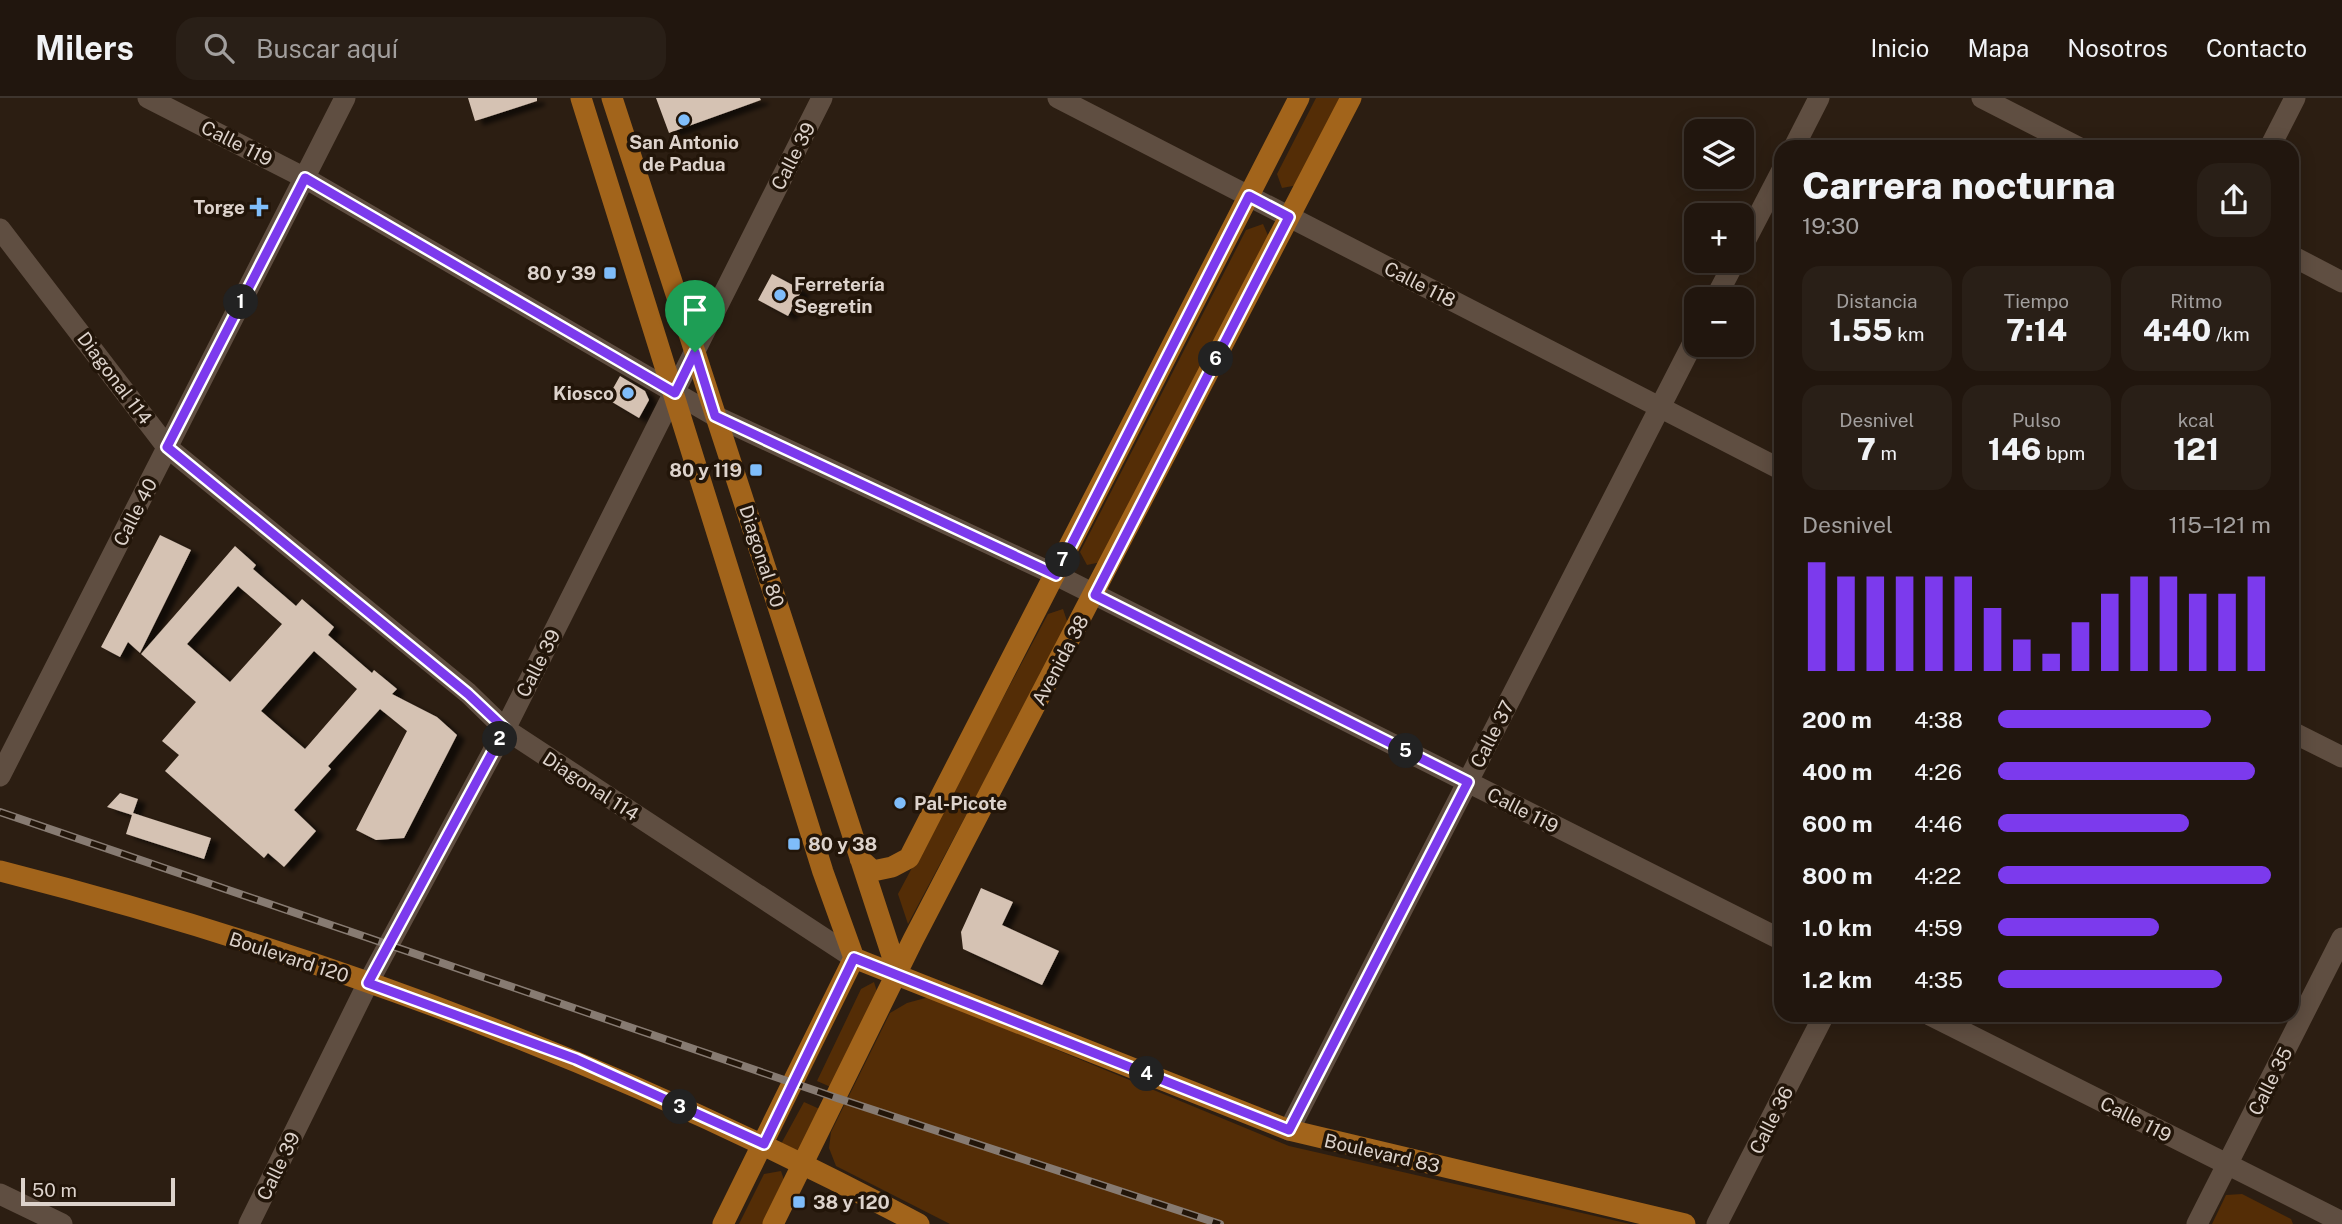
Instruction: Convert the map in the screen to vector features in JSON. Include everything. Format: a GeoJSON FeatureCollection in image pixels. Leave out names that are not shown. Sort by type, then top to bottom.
{"type":"FeatureCollection","features":[{"type":"Feature","properties":{"kind":"main road","name":"Diagonal 80"},"geometry":{"type":"LineString","coordinates":[[581,98],[823,872],[854,958]]}},
{"type":"Feature","properties":{"kind":"main road","name":"Diagonal 80"},"geometry":{"type":"LineString","coordinates":[[612,98],[898,974]]}},
{"type":"Feature","properties":{"kind":"main road"},"geometry":{"type":"LineString","coordinates":[[860,859],[873,871],[892,867],[909,858],[1299,98]]}},
{"type":"Feature","properties":{"kind":"main road","name":"Avenida 38"},"geometry":{"type":"LineString","coordinates":[[773,1224],[913,940],[1095,595],[1351,98]]}},
{"type":"Feature","properties":{"kind":"main road","name":"Boulevard 120"},"geometry":{"type":"LineString","coordinates":[[0,871],[116,900],[368,983],[576,1059],[805,1163],[919,1224]]}},
{"type":"Feature","properties":{"kind":"main road"},"geometry":{"type":"LineString","coordinates":[[723,1224],[854,958]]}},
{"type":"Feature","properties":{"kind":"main road","name":"Boulevard 83"},"geometry":{"type":"LineString","coordinates":[[854,958],[1289,1130],[1685,1224]]}},
{"type":"Feature","properties":{"kind":"street","name":"Calle 119"},"geometry":{"type":"LineString","coordinates":[[148,98],[305,178],[715,416],[1056,575],[1774,936]]}},
{"type":"Feature","properties":{"kind":"street","name":"Calle 40"},"geometry":{"type":"LineString","coordinates":[[0,776],[345,98]]}},
{"type":"Feature","properties":{"kind":"street","name":"Calle 39"},"geometry":{"type":"LineString","coordinates":[[249,1224],[368,983],[505,729],[822,98]]}},
{"type":"Feature","properties":{"kind":"street","name":"Calle 118"},"geometry":{"type":"LineString","coordinates":[[1058,98],[1774,466]]}},
{"type":"Feature","properties":{"kind":"street"},"geometry":{"type":"LineString","coordinates":[[1798,140],[1819,98]]}},
{"type":"Feature","properties":{"kind":"street"},"geometry":{"type":"LineString","coordinates":[[1982,98],[2064,140]]}},
{"type":"Feature","properties":{"kind":"street"},"geometry":{"type":"LineString","coordinates":[[2274,140],[2295,98]]}},
{"type":"Feature","properties":{"kind":"street"},"geometry":{"type":"LineString","coordinates":[[1754,224],[1774,185]]}},
{"type":"Feature","properties":{"kind":"street","name":"Diagonal 114"},"geometry":{"type":"LineString","coordinates":[[0,229],[167,447],[468,694],[505,729],[854,958]]}},
{"type":"Feature","properties":{"kind":"street"},"geometry":{"type":"LineString","coordinates":[[2299,260],[2342,282]]}},
{"type":"Feature","properties":{"kind":"street","name":"Calle 37"},"geometry":{"type":"LineString","coordinates":[[1289,1130],[1686,357]]}},
{"type":"Feature","properties":{"kind":"street"},"geometry":{"type":"LineString","coordinates":[[2299,736],[2342,757]]}},
{"type":"Feature","properties":{"kind":"street","name":"Calle 35"},"geometry":{"type":"LineString","coordinates":[[2197,1224],[2342,938]]}},
{"type":"Feature","properties":{"kind":"street","name":"Calle 36"},"geometry":{"type":"LineString","coordinates":[[1717,1224],[1820,1022]]}},
{"type":"Feature","properties":{"kind":"street","name":"Calle 119"},"geometry":{"type":"LineString","coordinates":[[1944,1022],[2342,1222]]}},
{"type":"Feature","properties":{"kind":"street"},"geometry":{"type":"LineString","coordinates":[[0,1194],[62,1224]]}},
{"type":"Feature","properties":{"kind":"shaded area"},"geometry":{"type":"Polygon","coordinates":[[[1316,98],[1343,98],[1298,185],[1282,188],[1277,174],[1316,98]]]}},
{"type":"Feature","properties":{"kind":"shaded area"},"geometry":{"type":"Polygon","coordinates":[[[1263,224],[1270,240],[1101,562],[1087,565],[1080,552],[1246,230],[1263,224]]]}},
{"type":"Feature","properties":{"kind":"shaded area"},"geometry":{"type":"Polygon","coordinates":[[[1063,609],[1068,624],[908,924],[898,894],[1048,614],[1063,609]]]}},
{"type":"Feature","properties":{"kind":"shaded area"},"geometry":{"type":"Polygon","coordinates":[[[874,982],[879,998],[833,1088],[817,1081],[861,989],[874,982]]]}},
{"type":"Feature","properties":{"kind":"shaded area"},"geometry":{"type":"Polygon","coordinates":[[[929,997],[1289,1146],[1630,1224],[950,1224],[836,1166],[829,1148],[831,1132],[890,1013],[907,1003],[929,997]]]}},
{"type":"Feature","properties":{"kind":"shaded area"},"geometry":{"type":"Polygon","coordinates":[[[804,1102],[824,1111],[801,1154],[781,1144],[804,1102]]]}},
{"type":"Feature","properties":{"kind":"shaded area"},"geometry":{"type":"Polygon","coordinates":[[[781,1171],[786,1186],[766,1224],[739,1224],[764,1174],[781,1171]]]}},
{"type":"Feature","properties":{"kind":"shaded area"},"geometry":{"type":"Polygon","coordinates":[[[2242,1194],[2291,1219],[2293,1224],[2212,1224],[2226,1195],[2242,1194]]]}},
{"type":"Feature","properties":{"kind":"building"},"geometry":{"type":"Polygon","coordinates":[[[468,98],[537,98],[537,101],[475,121],[468,98]]]}},
{"type":"Feature","properties":{"kind":"building","name":"San Antonio de Padua"},"geometry":{"type":"Polygon","coordinates":[[[656,98],[760,98],[761,100],[669,133],[656,98]]]}},
{"type":"Feature","properties":{"kind":"building","name":"Ferretería Segretin"},"geometry":{"type":"Polygon","coordinates":[[[772,274],[802,290],[788,316],[758,300],[772,274]]]}},
{"type":"Feature","properties":{"kind":"building","name":"Kiosco"},"geometry":{"type":"Polygon","coordinates":[[[620,376],[645,391],[649,400],[639,418],[607,399],[620,376]]]}},
{"type":"Feature","properties":{"kind":"building"},"geometry":{"type":"Polygon","coordinates":[[[160,535],[191,550],[140,653],[128,642],[120,657],[101,647],[160,535]]]}},
{"type":"Feature","properties":{"kind":"building"},"geometry":{"type":"Polygon","coordinates":[[[235,546],[256,565],[253,569],[296,606],[302,599],[334,627],[328,635],[372,673],[374,670],[397,689],[392,694],[437,717],[457,735],[404,838],[376,840],[356,830],[407,731],[380,709],[328,766],[331,769],[294,810],[316,831],[284,867],[268,853],[264,858],[165,771],[179,755],[162,741],[196,702],[141,654],[235,546]],[[238,586],[187,644],[230,682],[282,624],[238,586]],[[314,651],[261,711],[305,749],[357,689],[314,651]]]}},
{"type":"Feature","properties":{"kind":"building"},"geometry":{"type":"Polygon","coordinates":[[[120,793],[138,799],[133,813],[211,838],[204,859],[126,834],[132,815],[107,807],[120,793]]]}},
{"type":"Feature","properties":{"kind":"building"},"geometry":{"type":"Polygon","coordinates":[[[981,888],[1013,902],[1002,925],[1059,951],[1042,985],[963,949],[961,932],[981,888]]]}},
{"type":"Feature","properties":{"kind":"railway"},"geometry":{"type":"LineString","coordinates":[[0,812],[837,1098],[1220,1224]]}},
{"type":"Feature","properties":{"kind":"place","name":"San Antonio de Padua"},"geometry":{"type":"Point","coordinates":[684,120]}},
{"type":"Feature","properties":{"kind":"place","name":"Torge"},"geometry":{"type":"Point","coordinates":[259,207]}},
{"type":"Feature","properties":{"kind":"place","name":"80 y 39"},"geometry":{"type":"Point","coordinates":[610,273]}},
{"type":"Feature","properties":{"kind":"place","name":"Ferretería Segretin"},"geometry":{"type":"Point","coordinates":[780,295]}},
{"type":"Feature","properties":{"kind":"place","name":"Kiosco"},"geometry":{"type":"Point","coordinates":[628,393]}},
{"type":"Feature","properties":{"kind":"place","name":"80 y 119"},"geometry":{"type":"Point","coordinates":[756,470]}},
{"type":"Feature","properties":{"kind":"place","name":"Pal-Picote"},"geometry":{"type":"Point","coordinates":[900,803]}},
{"type":"Feature","properties":{"kind":"place","name":"80 y 38"},"geometry":{"type":"Point","coordinates":[794,844]}},
{"type":"Feature","properties":{"kind":"place","name":"38 y 120"},"geometry":{"type":"Point","coordinates":[799,1202]}},
{"type":"Feature","properties":{"kind":"route"},"geometry":{"type":"LineString","coordinates":[[305,178],[675,393],[695,352],[715,416],[1056,575],[1249,196],[1289,217],[1095,595],[1468,782],[1289,1130],[854,958],[764,1144],[576,1059],[368,983],[505,729],[468,694],[167,447],[305,178]]}}]}
